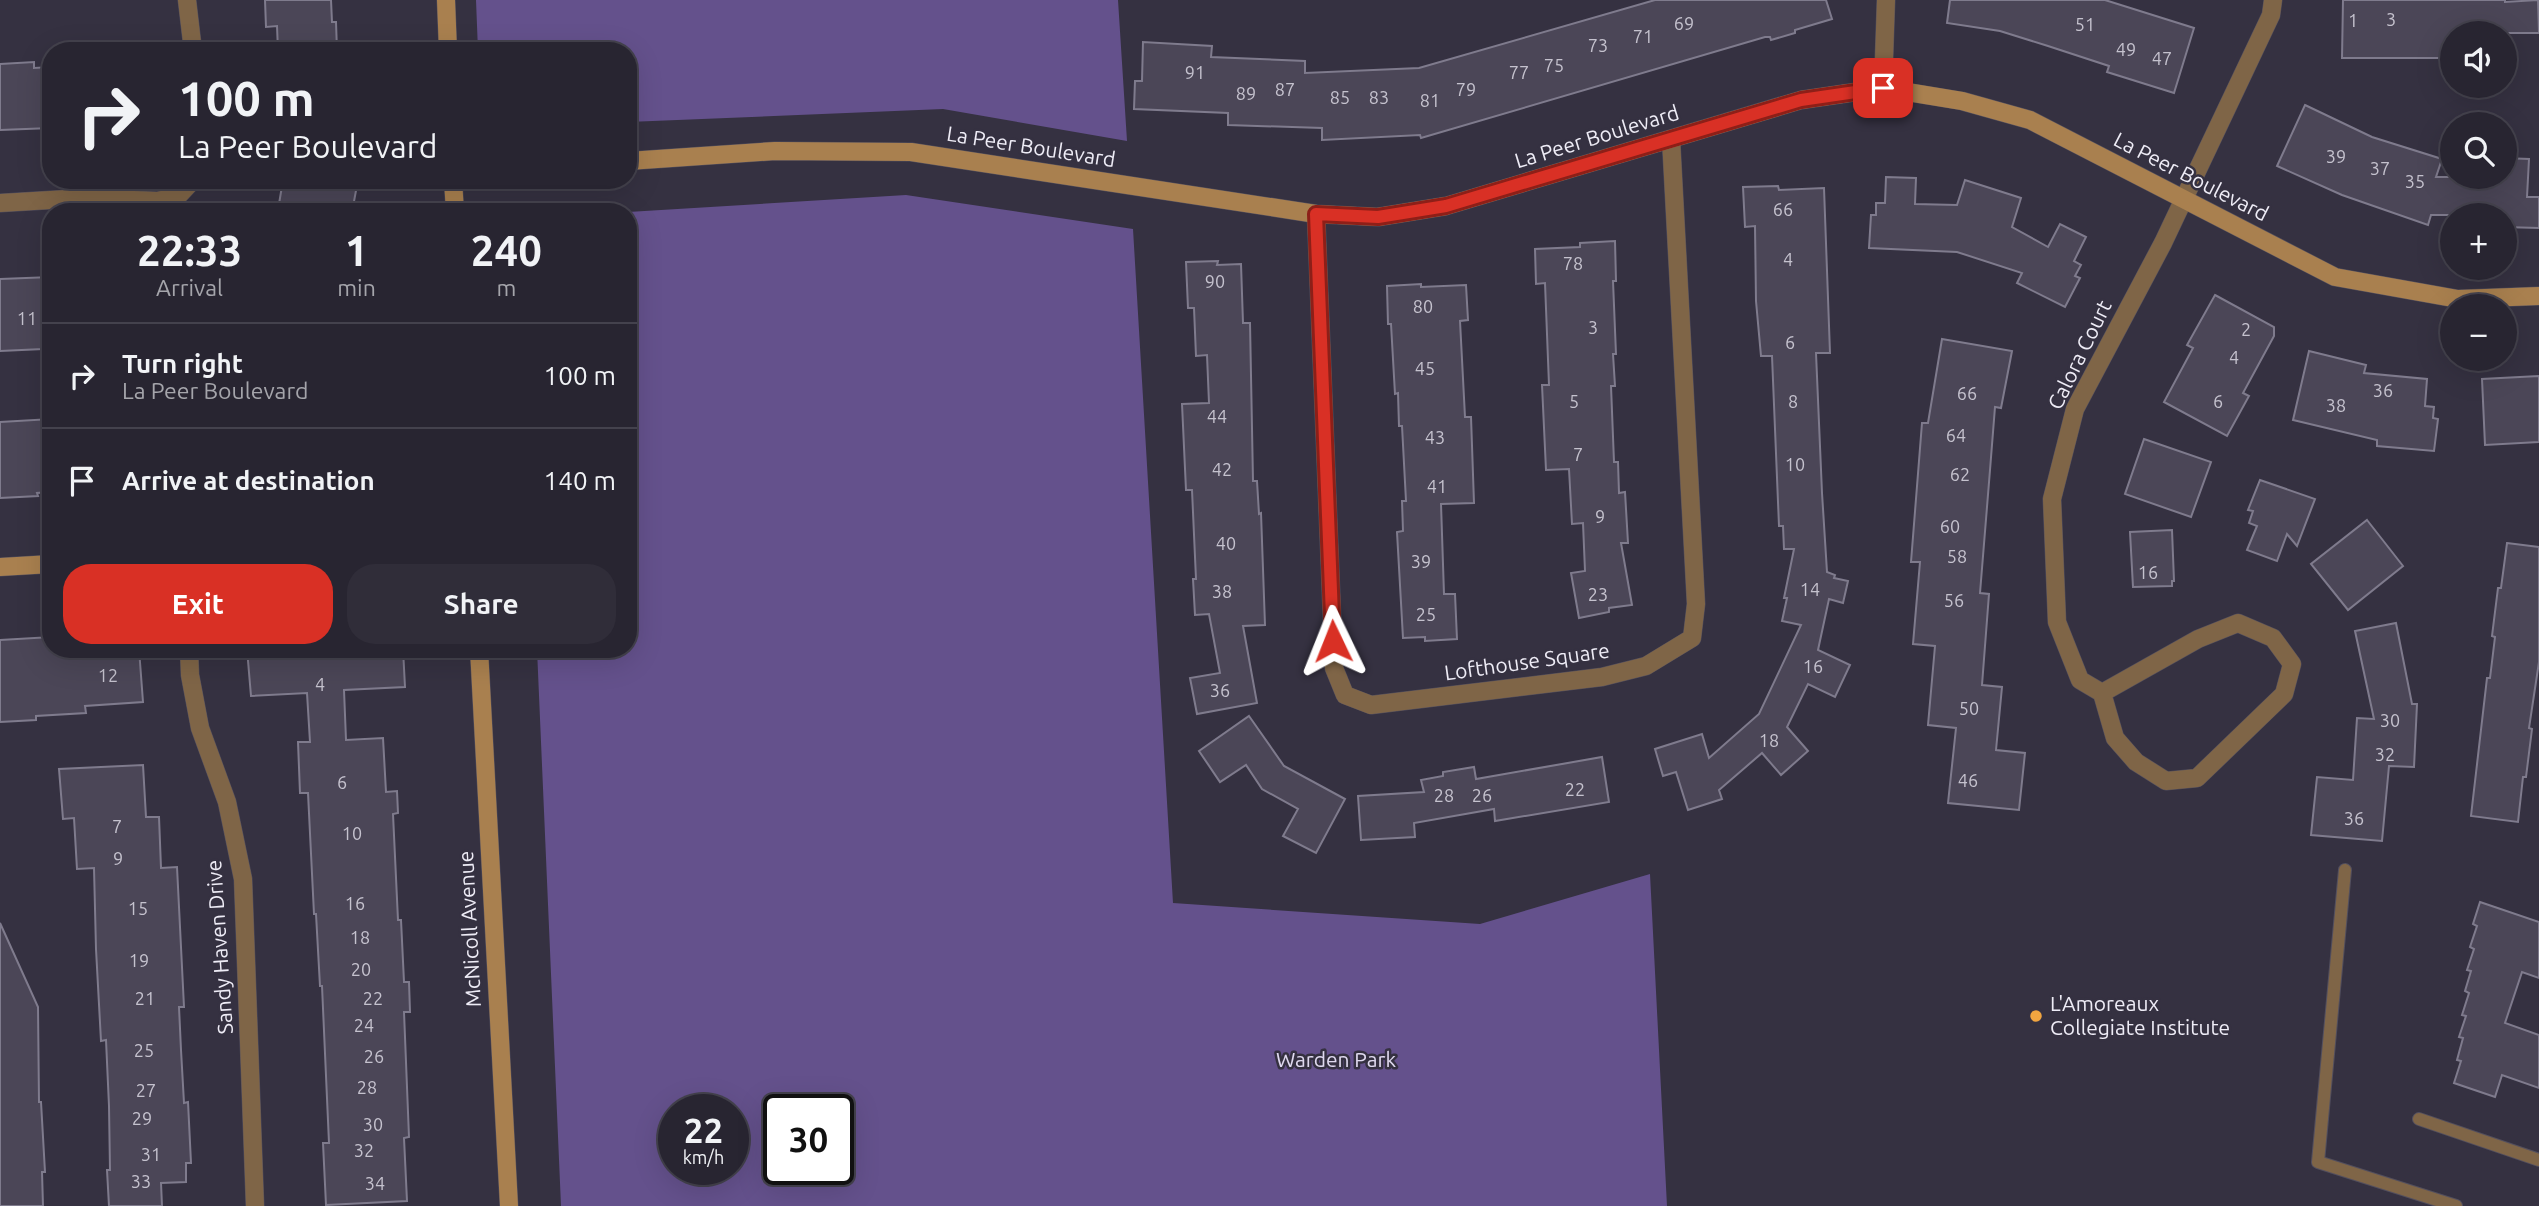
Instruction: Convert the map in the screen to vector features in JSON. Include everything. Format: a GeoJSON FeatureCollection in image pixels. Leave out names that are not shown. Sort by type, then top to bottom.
{"type":"FeatureCollection","features":[{"type":"Feature","properties":{"kind":"street"},"geometry":{"type":"LineString","coordinates":[[187,0],[192,42]]}},
{"type":"Feature","properties":{"kind":"street"},"geometry":{"type":"LineString","coordinates":[[446,0],[448,42]]}},
{"type":"Feature","properties":{"kind":"street"},"geometry":{"type":"LineString","coordinates":[[1883,88],[1886,0]]}},
{"type":"Feature","properties":{"kind":"street","name":"Calora Court"},"geometry":{"type":"LineString","coordinates":[[2102,693],[2080,680],[2057,622],[2052,499],[2075,409],[2163,243],[2271,15],[2273,0]]}},
{"type":"Feature","properties":{"kind":"street","name":"La Peer Boulevard"},"geometry":{"type":"LineString","coordinates":[[637,160],[775,151],[911,152],[1316,214],[1378,217],[1446,206],[1801,100],[1883,88],[1962,101],[2031,120],[2334,277],[2458,299],[2539,296]]}},
{"type":"Feature","properties":{"kind":"street","name":"Lofthouse Square"},"geometry":{"type":"LineString","coordinates":[[1316,214],[1334,668],[1345,695],[1371,705],[1602,677],[1646,666],[1692,638],[1696,604],[1671,139]]}},
{"type":"Feature","properties":{"kind":"street"},"geometry":{"type":"LineString","coordinates":[[0,203],[84,198],[158,201],[178,196],[185,189]]}},
{"type":"Feature","properties":{"kind":"street"},"geometry":{"type":"LineString","coordinates":[[0,567],[42,565]]}},
{"type":"Feature","properties":{"kind":"street"},"geometry":{"type":"LineString","coordinates":[[2238,623],[2273,638],[2292,664],[2284,694],[2197,778],[2166,782],[2136,762],[2115,738],[2102,693],[2199,639],[2238,623]]}},
{"type":"Feature","properties":{"kind":"street","name":"Sandy Haven Drive"},"geometry":{"type":"LineString","coordinates":[[189,658],[200,728],[226,802],[243,879],[255,1206]]}},
{"type":"Feature","properties":{"kind":"street","name":"McNicoll Avenue"},"geometry":{"type":"LineString","coordinates":[[479,658],[509,1206]]}},
{"type":"Feature","properties":{"kind":"lane"},"geometry":{"type":"LineString","coordinates":[[2345,870],[2318,1162],[2456,1206]]}},
{"type":"Feature","properties":{"kind":"lane"},"geometry":{"type":"LineString","coordinates":[[2419,1119],[2539,1160]]}},
{"type":"Feature","properties":{"kind":"green space"},"geometry":{"type":"Polygon","coordinates":[[[476,0],[1118,0],[1127,141],[943,109],[637,122],[637,42],[478,42],[476,0]]]}},
{"type":"Feature","properties":{"kind":"green space","name":"Warden Park"},"geometry":{"type":"Polygon","coordinates":[[[906,195],[1133,229],[1173,903],[1480,924],[1650,874],[1667,1206],[561,1206],[537,658],[637,658],[637,211],[906,195]]]}},
{"type":"Feature","properties":{"kind":"building"},"geometry":{"type":"Polygon","coordinates":[[[265,0],[331,0],[337,42],[278,42],[277,26],[266,27],[265,0]]]}},
{"type":"Feature","properties":{"kind":"building"},"geometry":{"type":"Polygon","coordinates":[[[1655,0],[1826,0],[1832,19],[1771,40],[1770,37],[1765,37],[1421,138],[1420,135],[1322,140],[1322,128],[1228,125],[1228,113],[1134,109],[1135,81],[1142,81],[1143,42],[1212,46],[1211,57],[1305,61],[1305,73],[1419,68],[1655,0]]]}},
{"type":"Feature","properties":{"kind":"building"},"geometry":{"type":"Polygon","coordinates":[[[1950,0],[2105,0],[2194,28],[2174,93],[2107,72],[2109,66],[2000,31],[1947,23],[1950,0]]]}},
{"type":"Feature","properties":{"kind":"building"},"geometry":{"type":"Polygon","coordinates":[[[2343,0],[2538,0],[2539,33],[2517,33],[2517,21],[2440,21],[2440,58],[2342,58],[2343,0]]]}},
{"type":"Feature","properties":{"kind":"building"},"geometry":{"type":"Polygon","coordinates":[[[34,62],[34,68],[42,68],[42,128],[0,130],[0,64],[34,62]]]}},
{"type":"Feature","properties":{"kind":"building"},"geometry":{"type":"Polygon","coordinates":[[[2305,105],[2372,137],[2440,158],[2436,177],[2440,177],[2440,189],[2517,189],[2517,159],[2529,159],[2527,197],[2539,197],[2539,228],[2517,227],[2517,203],[2440,203],[2440,215],[2431,215],[2428,225],[2342,195],[2277,166],[2305,105]]]}},
{"type":"Feature","properties":{"kind":"building"},"geometry":{"type":"Polygon","coordinates":[[[1886,177],[1916,178],[1915,204],[1957,205],[1965,180],[2021,198],[2012,227],[2048,247],[2060,224],[2086,237],[2074,261],[2081,265],[2075,276],[2080,278],[2065,307],[2017,283],[2022,273],[1957,252],[1869,248],[1871,215],[1876,215],[1876,203],[1885,203],[1886,177]]]}},
{"type":"Feature","properties":{"kind":"building"},"geometry":{"type":"Polygon","coordinates":[[[1778,186],[1779,190],[1824,188],[1830,353],[1816,353],[1822,493],[1827,572],[1835,575],[1834,578],[1848,581],[1843,603],[1829,599],[1818,650],[1850,665],[1835,697],[1808,684],[1787,727],[1808,751],[1781,775],[1762,753],[1719,790],[1722,799],[1688,810],[1676,772],[1663,776],[1655,749],[1702,734],[1709,758],[1759,714],[1801,625],[1782,621],[1794,549],[1784,549],[1783,526],[1779,526],[1772,356],[1761,356],[1756,301],[1755,226],[1745,227],[1743,187],[1778,186]]]}},
{"type":"Feature","properties":{"kind":"building"},"geometry":{"type":"Polygon","coordinates":[[[282,189],[356,189],[354,203],[279,203],[282,189]]]}},
{"type":"Feature","properties":{"kind":"building"},"geometry":{"type":"Polygon","coordinates":[[[1615,241],[1616,281],[1613,281],[1616,354],[1613,354],[1615,386],[1611,386],[1614,462],[1618,462],[1619,493],[1625,492],[1628,543],[1621,543],[1632,605],[1609,608],[1609,612],[1579,618],[1571,573],[1585,571],[1583,523],[1572,524],[1569,469],[1546,470],[1542,385],[1549,385],[1545,283],[1536,284],[1535,249],[1580,247],[1580,243],[1615,241]]]}},
{"type":"Feature","properties":{"kind":"building"},"geometry":{"type":"Polygon","coordinates":[[[1218,261],[1217,265],[1241,264],[1243,323],[1250,323],[1253,481],[1257,481],[1259,514],[1261,513],[1265,625],[1243,626],[1257,703],[1197,714],[1190,678],[1220,673],[1209,614],[1195,615],[1192,490],[1186,490],[1182,404],[1209,403],[1207,355],[1196,356],[1194,308],[1188,308],[1186,262],[1218,261]]]}},
{"type":"Feature","properties":{"kind":"building"},"geometry":{"type":"Polygon","coordinates":[[[42,277],[42,349],[0,351],[0,279],[42,277]]]}},
{"type":"Feature","properties":{"kind":"building"},"geometry":{"type":"Polygon","coordinates":[[[1421,284],[1421,287],[1466,285],[1468,320],[1460,321],[1465,417],[1471,417],[1474,503],[1441,504],[1444,594],[1455,594],[1457,639],[1425,641],[1425,637],[1403,638],[1397,532],[1403,531],[1402,501],[1406,501],[1402,426],[1399,426],[1398,393],[1395,394],[1387,286],[1421,284]]]}},
{"type":"Feature","properties":{"kind":"building"},"geometry":{"type":"Polygon","coordinates":[[[2215,295],[2274,327],[2274,336],[2243,393],[2249,396],[2227,436],[2164,402],[2193,348],[2187,345],[2215,295]]]}},
{"type":"Feature","properties":{"kind":"building"},"geometry":{"type":"Polygon","coordinates":[[[1942,339],[2012,351],[2001,408],[1995,407],[1980,593],[1989,594],[1982,685],[2002,687],[1996,750],[2025,753],[2019,810],[1948,803],[1956,728],[1928,725],[1935,646],[1913,644],[1920,562],[1911,562],[1922,423],[1928,423],[1942,339]]]}},
{"type":"Feature","properties":{"kind":"building"},"geometry":{"type":"Polygon","coordinates":[[[2309,351],[2366,365],[2364,373],[2427,379],[2425,406],[2434,407],[2433,418],[2438,419],[2434,451],[2377,446],[2377,440],[2293,420],[2309,351]]]}},
{"type":"Feature","properties":{"kind":"building"},"geometry":{"type":"Polygon","coordinates":[[[2539,376],[2539,442],[2485,445],[2482,379],[2539,376]]]}},
{"type":"Feature","properties":{"kind":"building"},"geometry":{"type":"Polygon","coordinates":[[[42,420],[42,493],[37,493],[38,496],[0,498],[0,422],[42,420]]]}},
{"type":"Feature","properties":{"kind":"building"},"geometry":{"type":"Polygon","coordinates":[[[2144,439],[2211,462],[2191,517],[2125,494],[2144,439]]]}},
{"type":"Feature","properties":{"kind":"building"},"geometry":{"type":"Polygon","coordinates":[[[2260,480],[2315,499],[2297,546],[2287,534],[2277,561],[2247,550],[2257,526],[2249,523],[2253,511],[2248,510],[2260,480]]]}},
{"type":"Feature","properties":{"kind":"building"},"geometry":{"type":"Polygon","coordinates":[[[2367,520],[2403,566],[2348,610],[2311,564],[2367,520]]]}},
{"type":"Feature","properties":{"kind":"building"},"geometry":{"type":"Polygon","coordinates":[[[2172,530],[2172,586],[2133,587],[2130,532],[2172,530]]]}},
{"type":"Feature","properties":{"kind":"building"},"geometry":{"type":"Polygon","coordinates":[[[2507,543],[2539,547],[2539,662],[2518,822],[2471,816],[2487,678],[2490,678],[2495,637],[2492,636],[2498,588],[2501,588],[2507,543]]]}},
{"type":"Feature","properties":{"kind":"building"},"geometry":{"type":"Polygon","coordinates":[[[2396,623],[2412,704],[2417,704],[2414,767],[2389,766],[2382,841],[2311,835],[2317,777],[2353,780],[2357,718],[2374,719],[2355,631],[2396,623]]]}},
{"type":"Feature","properties":{"kind":"building"},"geometry":{"type":"Polygon","coordinates":[[[42,638],[42,658],[140,658],[143,702],[85,706],[86,713],[36,716],[36,720],[0,722],[0,640],[42,638]]]}},
{"type":"Feature","properties":{"kind":"building"},"geometry":{"type":"Polygon","coordinates":[[[248,658],[403,658],[405,687],[344,690],[346,740],[383,738],[386,792],[397,791],[398,813],[393,814],[398,920],[401,920],[404,982],[409,982],[410,1012],[404,1012],[409,1137],[404,1138],[407,1201],[326,1205],[323,1143],[329,1143],[322,986],[314,914],[308,793],[300,793],[298,742],[310,742],[307,693],[251,696],[248,658]]]}},
{"type":"Feature","properties":{"kind":"building"},"geometry":{"type":"Polygon","coordinates":[[[1249,716],[1284,766],[1345,799],[1316,853],[1283,836],[1298,809],[1262,789],[1246,765],[1220,782],[1199,751],[1249,716]]]}},
{"type":"Feature","properties":{"kind":"building"},"geometry":{"type":"Polygon","coordinates":[[[1602,757],[1609,802],[1495,821],[1494,809],[1414,823],[1415,837],[1361,840],[1358,796],[1424,792],[1421,780],[1443,776],[1443,772],[1474,767],[1476,779],[1602,757]]]}},
{"type":"Feature","properties":{"kind":"building"},"geometry":{"type":"Polygon","coordinates":[[[143,765],[146,817],[159,817],[161,868],[177,867],[184,1007],[179,1007],[181,1050],[184,1103],[188,1102],[191,1163],[186,1163],[186,1182],[161,1183],[162,1206],[109,1206],[109,1106],[106,1040],[101,1041],[94,868],[77,869],[74,818],[63,819],[59,769],[143,765]]]}},
{"type":"Feature","properties":{"kind":"building"},"geometry":{"type":"Polygon","coordinates":[[[2480,902],[2539,922],[2539,978],[2522,972],[2505,1023],[2539,1035],[2539,1088],[2502,1075],[2495,1097],[2454,1083],[2461,1061],[2457,1060],[2463,1038],[2459,1037],[2466,1016],[2462,1015],[2469,993],[2465,991],[2471,971],[2467,970],[2474,949],[2470,947],[2477,926],[2473,924],[2480,902]]]}},
{"type":"Feature","properties":{"kind":"building"},"geometry":{"type":"Polygon","coordinates":[[[0,923],[38,1007],[39,1102],[45,1172],[42,1172],[43,1206],[0,1206],[0,923]]]}},
{"type":"Feature","properties":{"kind":"place","name":"L'Amoreaux Collegiate Institute"},"geometry":{"type":"Point","coordinates":[2036,1016]}},
{"type":"Feature","properties":{"kind":"route"},"geometry":{"type":"LineString","coordinates":[[1333,641],[1316,214],[1378,217],[1446,206],[1801,100],[1883,88]]}}]}
